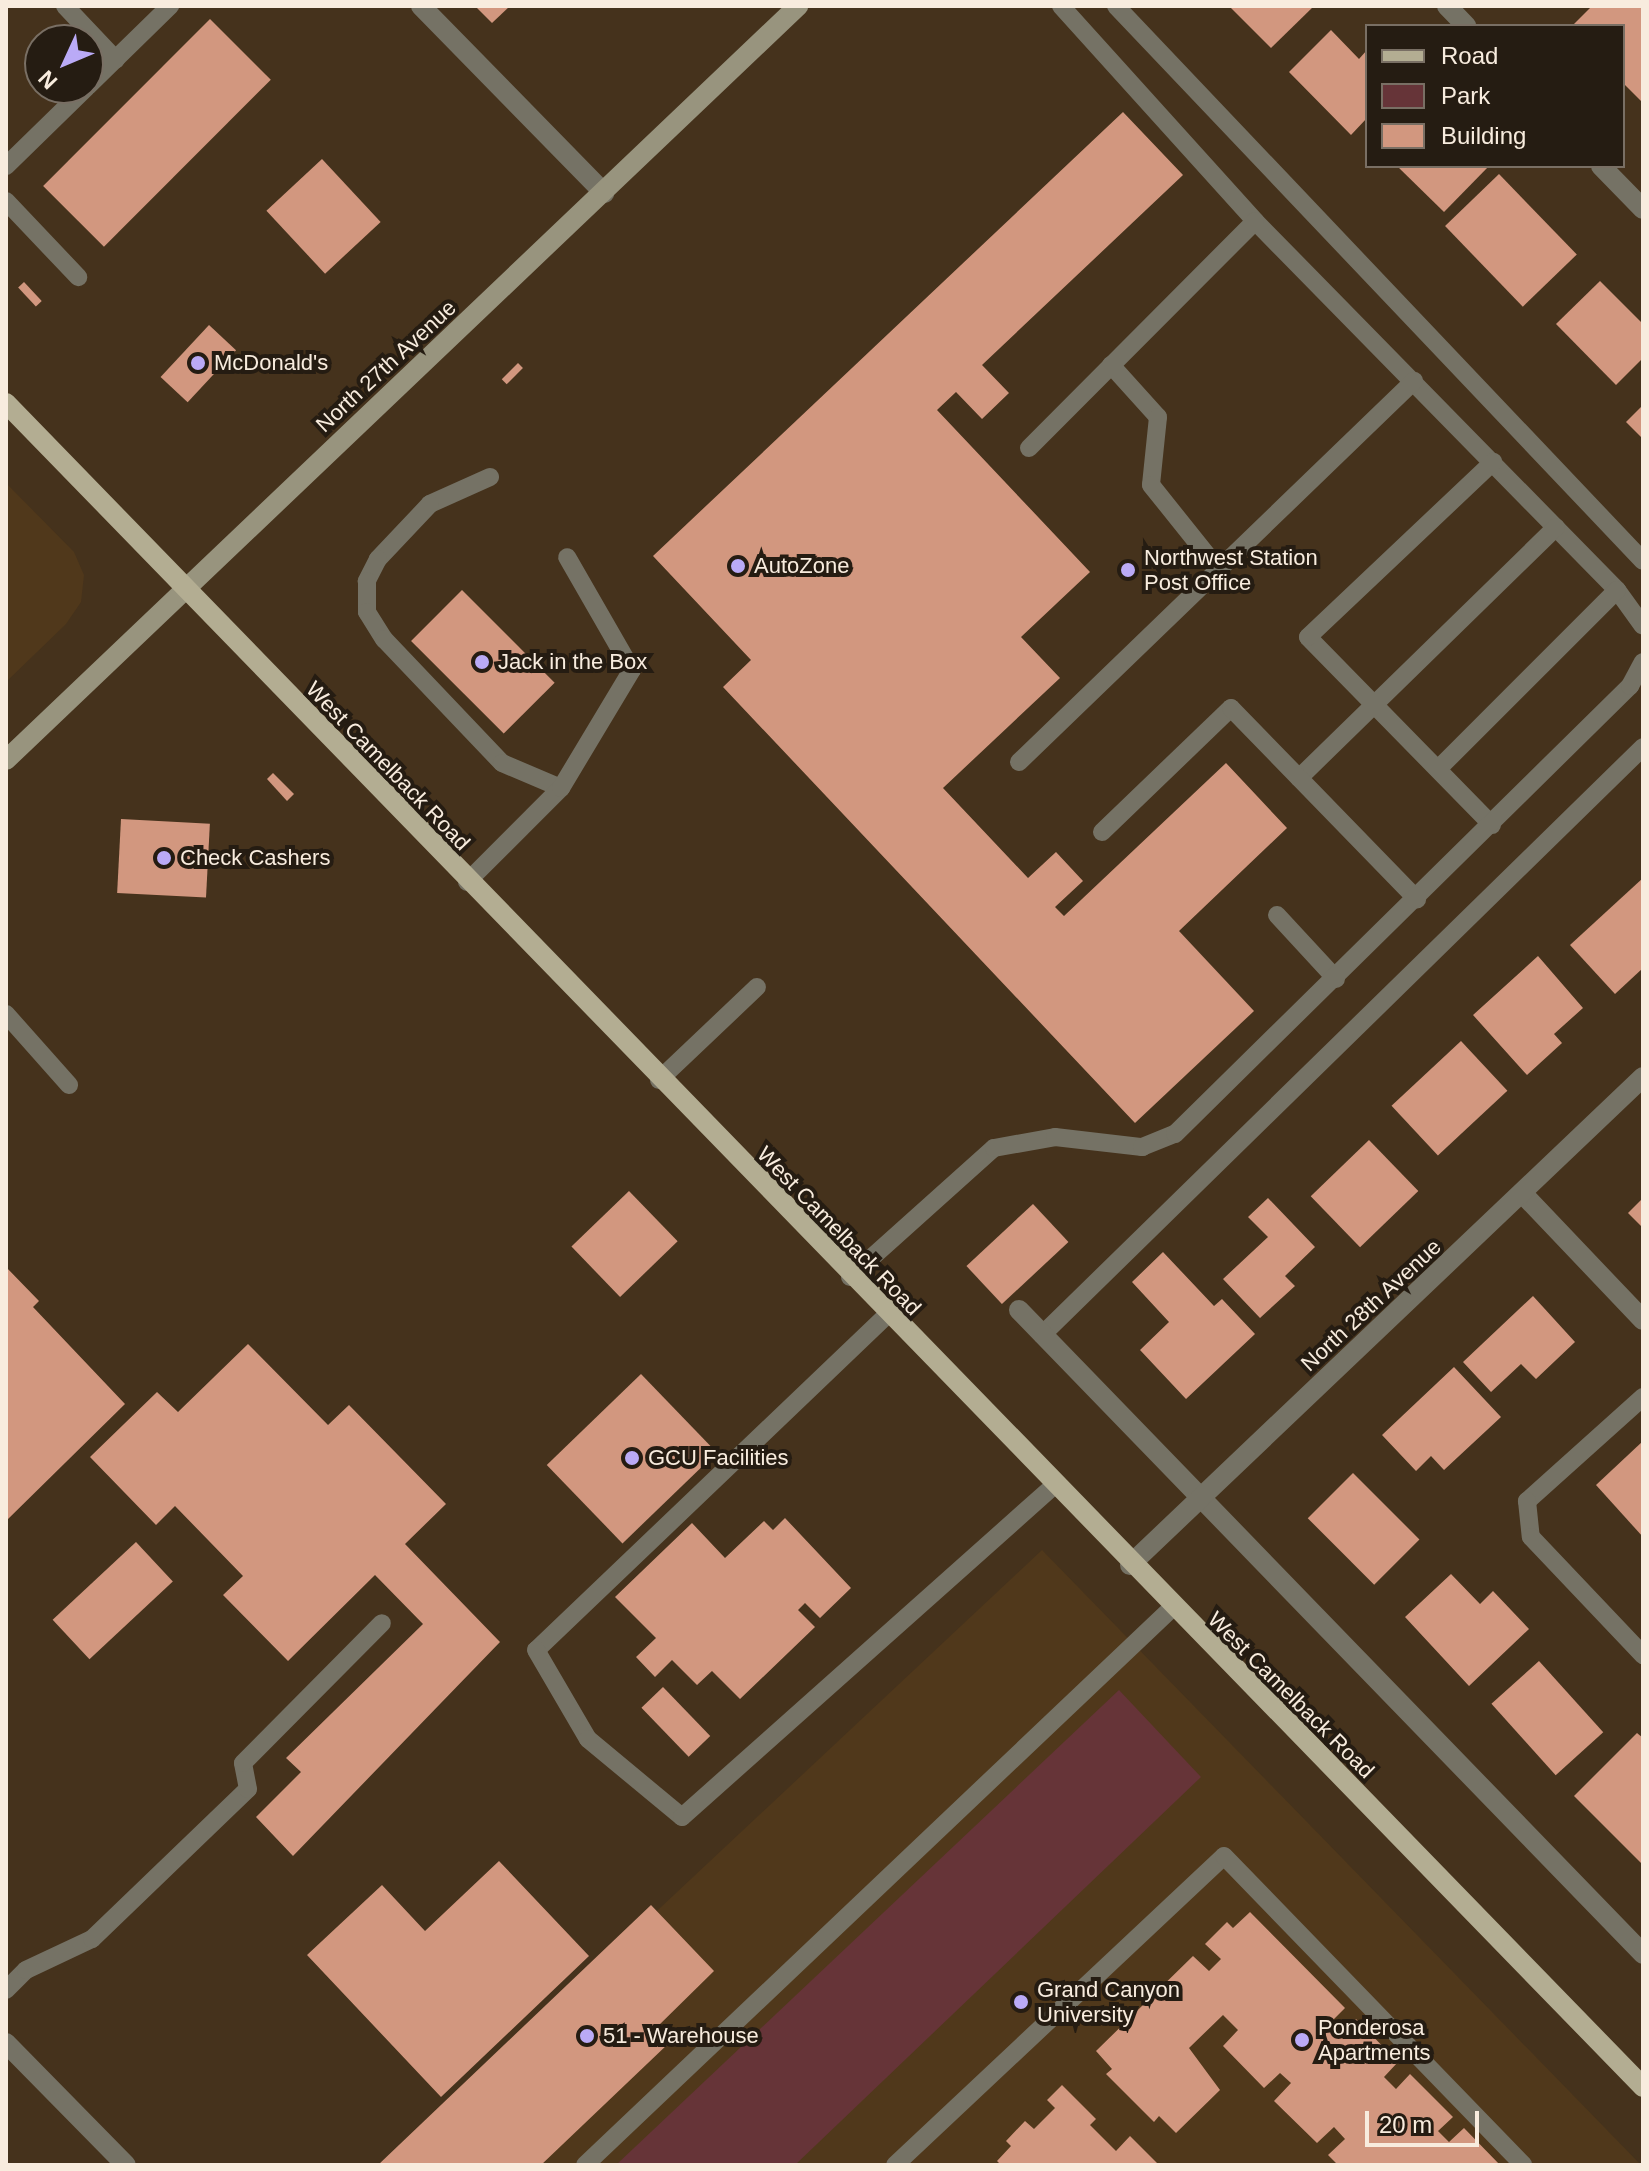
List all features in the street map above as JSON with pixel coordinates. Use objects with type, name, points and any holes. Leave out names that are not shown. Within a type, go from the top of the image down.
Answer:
[{"type":"main road","name":"North 27th Avenue","points":[[6,760],[798,6]]},
{"type":"main road","name":"West Camelback Road","points":[[6,403],[1053,1486],[1643,2087]]},
{"type":"street","points":[[421,6],[604,193]]},
{"type":"street","points":[[1447,6],[1464,24]]},
{"type":"street","points":[[1603,168],[1643,209]]},
{"type":"street","name":"North 28th Avenue","points":[[1130,1565],[1643,1077]]},
{"type":"street","points":[[1523,1194],[1643,1320]]},
{"type":"street","points":[[1019,1310],[1643,1954]]},
{"type":"street","points":[[6,2043],[126,2165]]},
{"type":"lane","points":[[65,6],[116,60]]},
{"type":"lane","points":[[104,71],[170,6]]},
{"type":"lane","points":[[1061,6],[1255,221],[1617,590],[1643,626]]},
{"type":"lane","points":[[1116,6],[1643,561]]},
{"type":"lane","points":[[6,166],[70,104]]},
{"type":"lane","points":[[6,201],[78,277]]},
{"type":"lane","points":[[1029,448],[1255,221]]},
{"type":"lane","points":[[1111,365],[1158,417],[1151,485],[1219,570]]},
{"type":"lane","points":[[1019,762],[1414,381]]},
{"type":"lane","points":[[1492,825],[1308,637],[1493,462]]},
{"type":"lane","points":[[490,477],[430,504],[378,559],[367,581],[367,612],[384,639],[502,763],[561,788]]},
{"type":"lane","points":[[1299,778],[1556,527]]},
{"type":"lane","points":[[467,882],[561,788],[632,670],[567,557]]},
{"type":"lane","points":[[1438,769],[1617,590]]},
{"type":"lane","points":[[850,1277],[994,1148],[1055,1137],[1122,1147],[1160,1144],[1205,1110],[1630,686],[1643,662]]},
{"type":"lane","points":[[1102,832],[1231,708],[1417,899]]},
{"type":"lane","points":[[1042,1335],[1643,747]]},
{"type":"lane","points":[[1277,915],[1336,979]]},
{"type":"lane","points":[[659,1080],[757,987]]},
{"type":"lane","points":[[6,1014],[69,1085]]},
{"type":"lane","points":[[887,1315],[536,1650],[588,1739],[682,1817],[1053,1486]]},
{"type":"lane","points":[[1643,1397],[1527,1501],[1531,1537],[1643,1655]]},
{"type":"lane","points":[[585,2165],[1172,1608]]},
{"type":"lane","points":[[6,1990],[26,1970],[92,1939],[248,1789],[243,1763],[382,1623]]},
{"type":"lane","points":[[895,2165],[1224,1856],[1523,2165]]},
{"type":"lane","points":[[911,2151],[924,2165]]},
{"type":"shaded area","points":[[6,483],[74,552],[84,575],[81,602],[66,624],[6,682]]},
{"type":"shaded area","name":"Grand Canyon University","points":[[1042,1550],[1641,2165],[386,2165]]},
{"type":"green space","points":[[1119,1690],[1201,1777],[795,2165],[616,2165]]},
{"type":"building","points":[[475,6],[510,6],[492,23]]},
{"type":"building","points":[[1229,6],[1314,6],[1271,48]]},
{"type":"building","points":[[1592,6],[1643,6],[1643,103],[1625,85],[1625,24],[1574,24]]},
{"type":"building","points":[[210,19],[271,80],[104,247],[43,186]]},
{"type":"building","points":[[1331,30],[1359,59],[1365,52],[1365,120],[1351,135],[1289,72]]},
{"type":"building","points":[[1123,112],[1183,175],[982,365],[1009,393],[982,419],[956,392],[937,410],[1090,572],[1021,637],[1060,678],[943,788],[1028,878],[1056,852],[1083,881],[1055,907],[1064,916],[1226,763],[1287,828],[1179,931],[1254,1011],[1135,1123],[723,687],[751,660],[653,556]]},
{"type":"building","points":[[322,159],[381,222],[325,274],[266,211]]},
{"type":"building","points":[[1399,168],[1487,168],[1444,212]]},
{"type":"building","points":[[1499,174],[1577,255],[1523,307],[1445,226]]},
{"type":"building","points":[[1600,281],[1643,324],[1643,358],[1616,385],[1556,324]]},
{"type":"building","points":[[24,282],[42,301],[36,306],[18,287]]},
{"type":"building","name":"McDonald's","points":[[209,325],[236,350],[188,402],[161,377]]},
{"type":"building","points":[[518,363],[523,368],[507,384],[502,379]]},
{"type":"building","points":[[1643,405],[1643,439],[1626,422]]},
{"type":"building","name":"Jack in the Box","points":[[462,590],[555,683],[504,734],[411,641]]},
{"type":"building","points":[[273,773],[294,794],[287,801],[267,779]]},
{"type":"building","name":"Check Cashers","points":[[121,819],[210,824],[206,898],[117,893]]},
{"type":"building","points":[[1643,878],[1643,968],[1615,994],[1570,945]]},
{"type":"building","points":[[1538,956],[1583,1008],[1554,1034],[1562,1043],[1527,1075],[1473,1015]]},
{"type":"building","points":[[1461,1041],[1507,1091],[1438,1156],[1392,1106]]},
{"type":"building","points":[[1369,1140],[1418,1191],[1360,1247],[1311,1196]]},
{"type":"building","points":[[629,1191],[678,1241],[620,1297],[571,1247]]},
{"type":"building","points":[[1268,1198],[1315,1247],[1285,1276],[1295,1286],[1260,1318],[1223,1279],[1268,1237],[1248,1217]]},
{"type":"building","points":[[1643,1198],[1643,1228],[1628,1213]]},
{"type":"building","points":[[1033,1204],[1068,1242],[1002,1304],[966,1266]]},
{"type":"building","points":[[1163,1252],[1214,1306],[1222,1299],[1255,1334],[1186,1399],[1140,1350],[1169,1322],[1132,1282]]},
{"type":"building","points":[[6,1267],[39,1301],[33,1307],[125,1404],[6,1521]]},
{"type":"building","points":[[1533,1296],[1575,1342],[1536,1379],[1521,1364],[1491,1392],[1463,1362]]},
{"type":"building","points":[[248,1344],[328,1425],[349,1405],[446,1504],[405,1544],[500,1642],[293,1856],[256,1817],[301,1772],[286,1758],[423,1624],[375,1575],[288,1661],[223,1595],[243,1576],[175,1506],[156,1525],[90,1457],[157,1392],[178,1412]]},
{"type":"building","points":[[1454,1367],[1501,1417],[1444,1470],[1431,1456],[1416,1471],[1382,1435]]},
{"type":"building","name":"GCU Facilities","points":[[641,1374],[717,1452],[622,1543],[547,1465]]},
{"type":"building","points":[[1643,1441],[1643,1537],[1596,1485]]},
{"type":"building","points":[[1353,1473],[1419,1539],[1374,1585],[1308,1518]]},
{"type":"building","points":[[785,1518],[851,1588],[820,1618],[805,1603],[798,1610],[815,1627],[740,1699],[712,1671],[697,1685],[672,1660],[655,1677],[636,1657],[656,1638],[615,1597],[692,1523],[725,1558],[764,1521],[773,1530]]},
{"type":"building","points":[[136,1542],[173,1581],[89,1659],[53,1620]]},
{"type":"building","points":[[1451,1574],[1480,1604],[1493,1591],[1529,1629],[1469,1686],[1405,1617]]},
{"type":"building","points":[[1539,1661],[1603,1732],[1556,1775],[1491,1704]]},
{"type":"building","points":[[663,1687],[710,1736],[689,1757],[641,1708]]},
{"type":"building","points":[[1637,1733],[1643,1738],[1643,1865],[1574,1796]]},
{"type":"building","points":[[499,1861],[589,1956],[441,2097],[307,1955],[382,1885],[425,1931]]},
{"type":"building","name":"51 - Warehouse","points":[[651,1905],[714,1971],[655,2029],[669,2043],[541,2165],[378,2165]]},
{"type":"building","name":"Ponderosa Apartments","points":[[1250,1912],[1345,2008],[1330,2023],[1342,2034],[1356,2019],[1398,2062],[1384,2077],[1396,2089],[1410,2074],[1453,2117],[1438,2131],[1449,2142],[1464,2128],[1500,2165],[1338,2165],[1328,2155],[1345,2139],[1334,2127],[1317,2143],[1274,2101],[1291,2083],[1280,2073],[1264,2088],[1223,2046],[1238,2030],[1223,2015],[1189,2048],[1220,2090],[1176,2133],[1159,2116],[1154,2122],[1106,2074],[1112,2069],[1096,2051],[1193,1956],[1209,1971],[1221,1959],[1205,1944],[1227,1922],[1233,1928]]},
{"type":"building","points":[[1062,2085],[1096,2119],[1090,2125],[1116,2151],[1130,2136],[1159,2165],[1001,2165],[997,2161],[1011,2146],[1006,2141],[1025,2121],[1034,2129],[1055,2108],[1047,2100]]},
{"type":"place","name":"McDonald's","points":[[198,363]]},
{"type":"place","name":"AutoZone","points":[[738,566]]},
{"type":"place","name":"Northwest Station Post Office","points":[[1128,570]]},
{"type":"place","name":"Jack in the Box","points":[[482,662]]},
{"type":"place","name":"Check Cashers","points":[[164,858]]},
{"type":"place","name":"GCU Facilities","points":[[632,1458]]},
{"type":"place","name":"Grand Canyon University","points":[[1021,2002]]},
{"type":"place","name":"51 - Warehouse","points":[[587,2036]]},
{"type":"place","name":"Ponderosa Apartments","points":[[1302,2040]]}]
